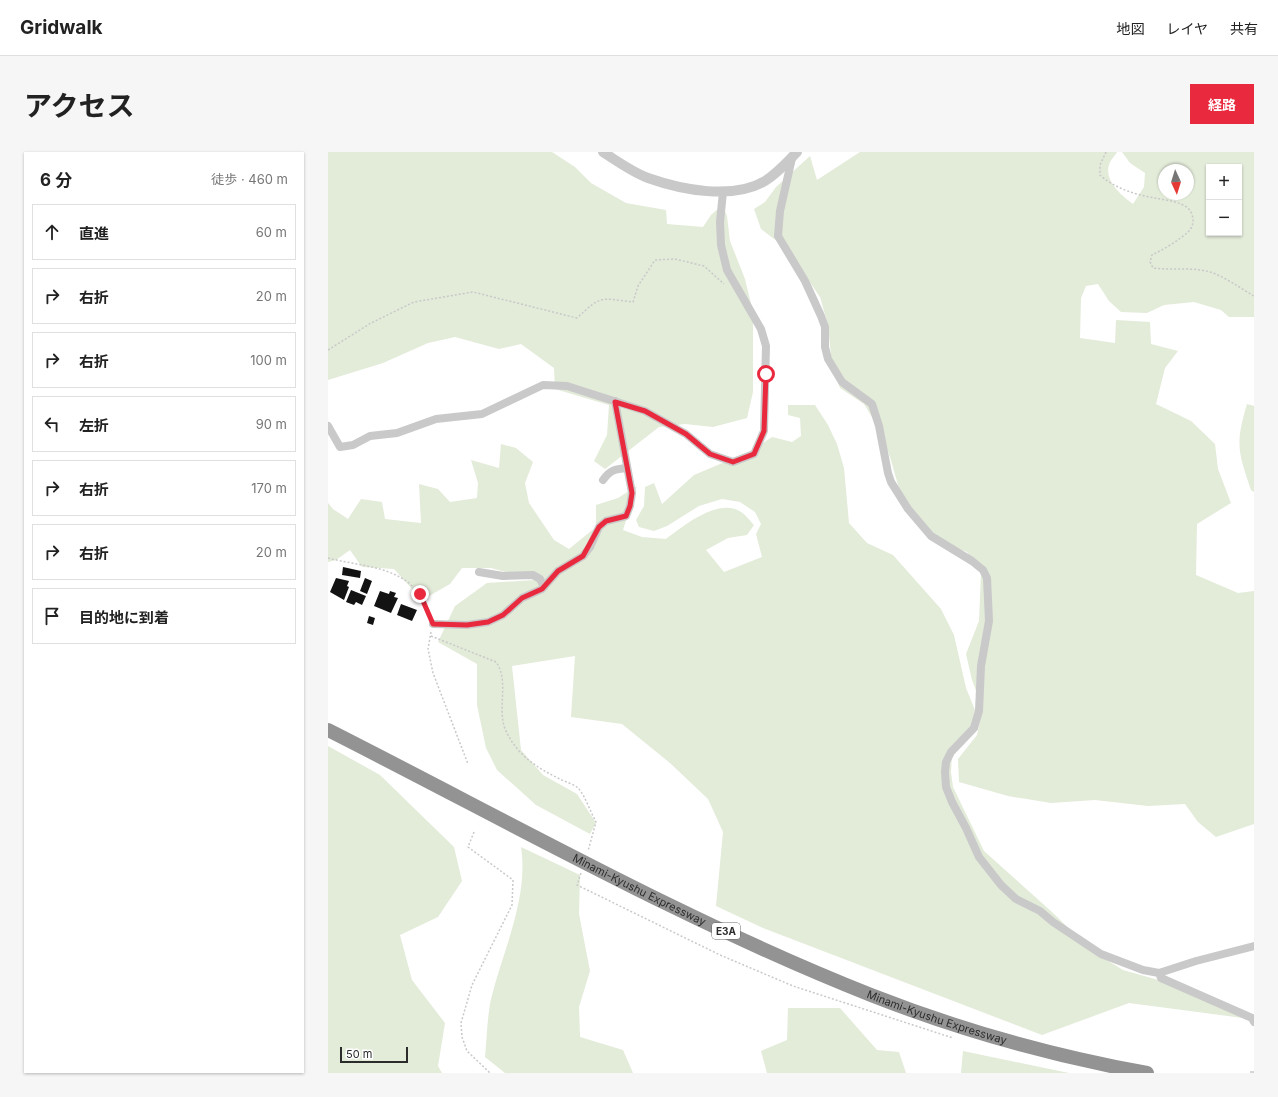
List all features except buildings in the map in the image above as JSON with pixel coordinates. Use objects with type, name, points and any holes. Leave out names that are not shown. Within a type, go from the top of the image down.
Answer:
[{"type":"highway","name":"Minami-Kyushu Expressway","points":[[328,730],[650,895],[786,959],[872,996],[949,1022],[1050,1052],[1147,1073]]},
{"type":"street","points":[[603,152],[648,178],[671,184],[723,192],[740,191],[766,180],[783,167],[795,155]]},
{"type":"street","points":[[795,155],[780,211],[778,236],[805,281],[821,316],[825,327],[825,347],[828,359],[842,382],[872,404],[879,426],[891,482],[908,509],[931,536],[972,561],[983,570],[987,578],[989,621],[981,666],[979,711],[974,728],[951,752],[946,762],[946,787],[979,857],[1001,885],[1016,899],[1040,911],[1053,922],[1101,954],[1143,970],[1159,973],[1196,961],[1254,946]]},
{"type":"street","points":[[328,426],[340,447],[353,445],[370,436],[397,433],[436,419],[482,414],[543,385],[567,386],[645,411],[686,434],[710,454],[733,462],[754,454],[764,431],[766,346],[761,329],[727,270],[721,245],[720,222],[723,192]]},
{"type":"street","points":[[433,624],[467,625],[488,622],[503,615],[522,598],[544,587],[558,571],[583,556],[606,521],[626,516],[630,506],[632,493],[615,402]]},
{"type":"street","points":[[603,480],[609,472],[615,469],[627,468]]},
{"type":"street","points":[[479,572],[503,576],[533,576],[540,579],[544,587]]},
{"type":"street","points":[[1159,973],[1161,978],[1252,1018],[1254,1022]]},
{"type":"path","points":[[1106,152],[1100,165],[1100,175],[1109,184],[1146,197],[1177,202],[1186,206],[1192,212],[1194,219],[1189,231],[1152,255],[1150,262],[1153,268],[1171,270],[1201,270],[1214,273],[1254,296]]},
{"type":"path","points":[[328,350],[371,323],[414,302],[473,292],[577,318],[598,300],[607,299],[633,302],[638,286],[655,260],[675,260],[704,266],[727,286]]},
{"type":"path","points":[[328,558],[388,571],[410,584],[420,594],[433,624],[428,649],[433,673],[468,764]]},
{"type":"path","points":[[431,636],[496,662],[502,675],[503,719],[506,731],[526,759],[536,768],[578,788],[596,822]]},
{"type":"path","points":[[474,832],[468,847],[513,880],[512,905],[472,985],[461,1023],[462,1037],[467,1051],[490,1073]]},
{"type":"path","points":[[577,885],[720,955],[793,986],[953,1038]]},
{"type":"green space","points":[[328,152],[552,152],[575,167],[591,183],[626,203],[666,210],[667,224],[703,227],[711,215],[722,205],[727,216],[730,241],[745,279],[753,312],[753,392],[747,418],[713,427],[685,424],[659,427],[605,469],[594,461],[607,435],[609,405],[555,389],[554,368],[521,344],[499,349],[455,337],[428,343],[383,363],[328,380]]},
{"type":"green space","points":[[860,152],[1117,152],[1110,163],[1108,171],[1109,177],[1115,188],[1133,204],[1144,187],[1145,173],[1130,163],[1122,152],[1254,152],[1254,317],[1229,317],[1221,310],[1194,302],[1164,305],[1147,313],[1121,312],[1109,301],[1098,284],[1086,286],[1081,298],[1080,338],[1115,343],[1116,320],[1150,322],[1151,344],[1178,351],[1165,368],[1156,404],[1191,421],[1215,444],[1218,469],[1231,503],[1197,524],[1196,575],[1238,593],[1254,591],[1254,824],[1216,837],[1198,822],[1185,804],[1148,806],[1095,800],[1051,803],[1008,796],[959,782],[958,759],[977,735],[983,709],[972,680],[966,654],[979,621],[981,573],[967,552],[940,541],[903,502],[890,457],[880,430],[864,404],[840,388],[832,366],[828,325],[820,297],[794,259],[778,242],[761,229],[754,209],[765,202],[776,187],[810,156],[817,180]]},
{"type":"green space","points":[[1247,404],[1254,406],[1254,492],[1251,490],[1243,466],[1240,448],[1241,429]]},
{"type":"green space","points":[[788,405],[815,405],[828,425],[837,444],[844,468],[849,523],[867,543],[893,555],[941,609],[954,635],[966,688],[975,710],[971,732],[952,754],[951,772],[953,787],[984,851],[1052,912],[1092,951],[1123,970],[1183,987],[1243,1018],[1129,1003],[1042,1035],[763,928],[716,906],[723,832],[708,799],[670,763],[622,724],[571,717],[575,656],[512,666],[521,750],[543,775],[577,794],[596,823],[590,834],[536,805],[497,770],[486,748],[477,705],[477,664],[438,642],[455,606],[487,583],[535,580],[491,568],[462,568],[450,584],[422,600],[394,569],[362,567],[350,550],[336,560],[328,562],[328,503],[333,509],[348,519],[361,499],[382,502],[385,519],[421,523],[419,484],[438,489],[450,502],[477,498],[478,483],[471,460],[499,468],[501,444],[516,448],[533,462],[525,483],[529,503],[554,540],[569,549],[596,527],[596,505],[618,498],[637,486],[623,530],[642,537],[666,539],[691,521],[702,515],[722,508],[732,508],[741,512],[754,525],[747,535],[728,538],[706,550],[724,572],[762,557],[756,534],[761,524],[755,512],[740,502],[722,499],[699,506],[667,526],[654,531],[639,527],[636,520],[644,506],[645,487],[654,483],[662,504],[694,475],[751,451],[772,437],[792,442],[801,436],[800,418],[788,415]]},
{"type":"green space","points":[[328,746],[380,775],[454,847],[462,881],[438,917],[400,935],[412,980],[445,1023],[438,1066],[442,1073],[328,1073]]},
{"type":"green space","points":[[521,847],[580,875],[579,914],[590,971],[579,1007],[580,1037],[623,1050],[633,1073],[505,1073],[485,1057],[491,999],[514,924],[518,905],[522,866]]},
{"type":"green space","points":[[788,1008],[840,1008],[877,1050],[899,1052],[906,1073],[767,1073],[761,1051],[787,1040]]},
{"type":"green space","points":[[963,1051],[1069,1073],[961,1073]]},
{"type":"route","points":[[420,594],[426,612],[433,624],[467,625],[488,622],[503,615],[522,598],[542,589],[558,571],[583,556],[590,546],[599,527],[606,521],[626,516],[630,506],[632,493],[615,402],[645,411],[686,434],[710,454],[733,462],[754,454],[764,431],[766,374]]}]
